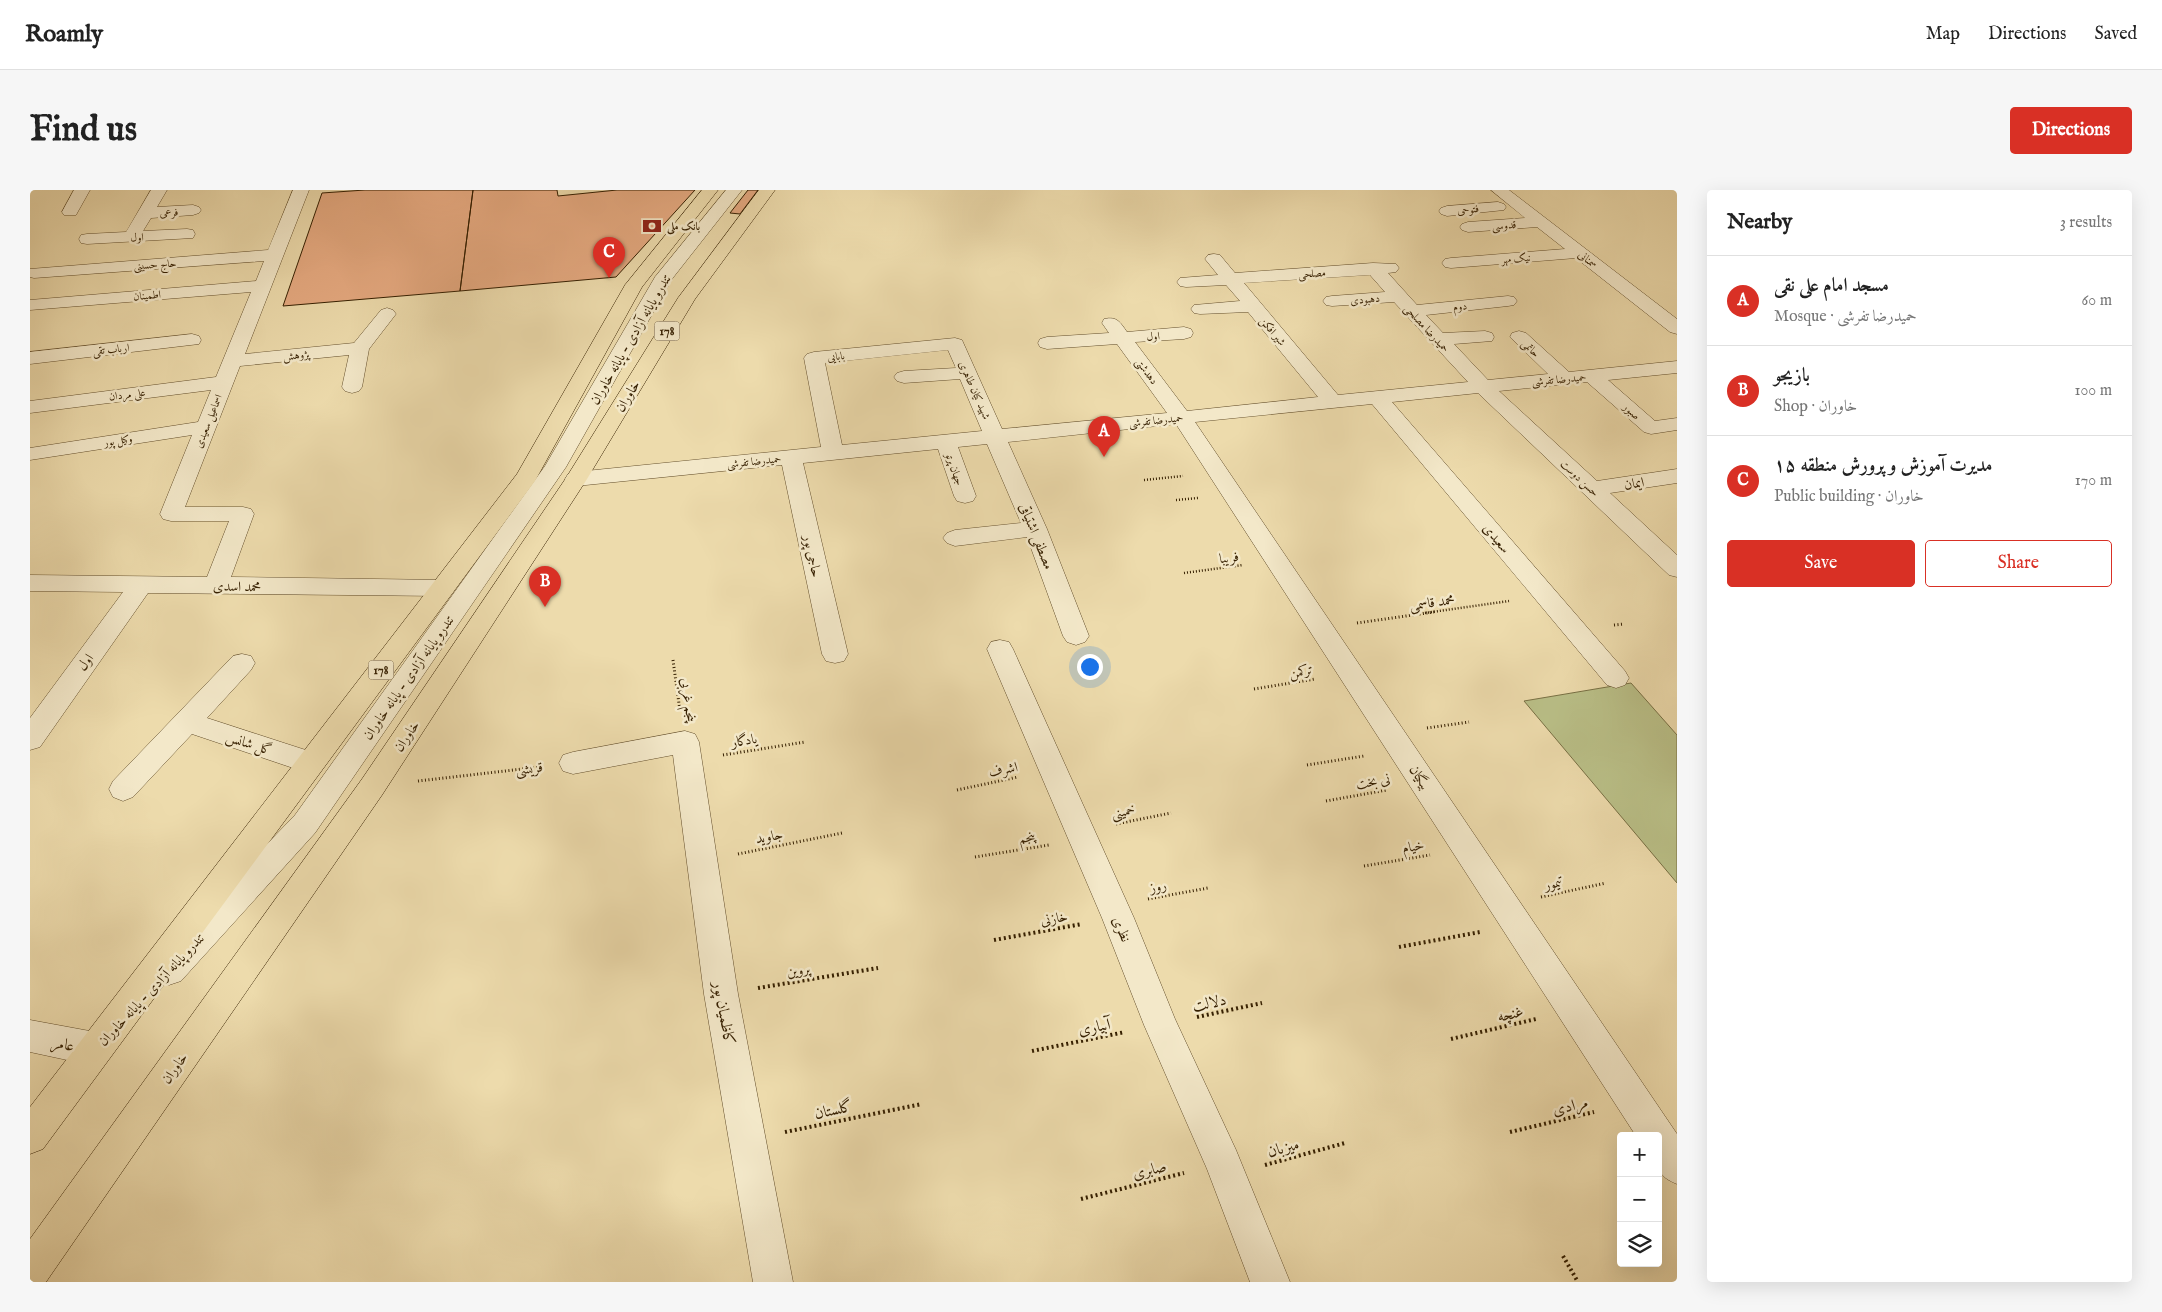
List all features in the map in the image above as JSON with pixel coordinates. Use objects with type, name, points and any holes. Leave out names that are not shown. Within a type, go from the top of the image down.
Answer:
[{"type":"main road","name":"178","points":[[30,1136],[528,476],[634,285],[710,190]]},
{"type":"main road","name":"خاوران","points":[[30,1272],[372,787],[576,479],[687,298],[767,190]]},
{"type":"street","points":[[70,212],[82,190]]},
{"type":"street","points":[[131,237],[159,190]]},
{"type":"street","name":"اسماعیل سعیدی","points":[[216,586],[243,514],[171,514],[301,190]]},
{"type":"street","name":"تندرو پایانه آزادی - پایانه خاوران","points":[[30,1125],[95,1050],[306,824],[555,467],[664,277],[734,190]]},
{"type":"street","name":"سمنانی","points":[[1499,190],[1677,328]]},
{"type":"street","name":"فتوحی","points":[[1447,211],[1519,205]]},
{"type":"street","name":"فرعی","points":[[146,213],[193,210]]},
{"type":"street","name":"قدوسی","points":[[1468,227],[1541,222]]},
{"type":"street","name":"اول","points":[[87,239],[187,234]]},
{"type":"street","name":"نیک مهر","points":[[1451,263],[1580,253]]},
{"type":"street","name":"حاج حسینی","points":[[34,273],[276,255]]},
{"type":"street","name":"شیر افکن","points":[[1214,259],[1333,402]]},
{"type":"street","name":"مصلحی","points":[[1230,279],[1394,267]]},
{"type":"street","name":"حمیدرضا مصلحی","points":[[1373,268],[1482,386]]},
{"type":"street","points":[[1186,282],[1230,279]]},
{"type":"street","name":"اطمینان","points":[[30,305],[264,286]]},
{"type":"street","name":"دهبودی","points":[[1332,302],[1398,296]]},
{"type":"street","name":"دوم","points":[[1411,311],[1508,301]]},
{"type":"street","points":[[1200,309],[1252,306]]},
{"type":"street","points":[[352,387],[360,348],[387,314]]},
{"type":"street","points":[[1047,343],[1117,331]]},
{"type":"street","name":"اول","points":[[1117,331],[1184,333]]},
{"type":"street","name":"دهدشتی","points":[[1117,331],[1182,418]]},
{"type":"street","name":"حاتمی","points":[[1519,337],[1565,379]]},
{"type":"street","points":[[1438,339],[1486,338]]},
{"type":"street","name":"ارباب تقی","points":[[30,358],[192,340]]},
{"type":"street","name":"شهید کیان طاهری","points":[[955,344],[996,437]]},
{"type":"street","name":"بابایی","points":[[834,453],[814,358],[955,344]]},
{"type":"street","name":"پژوهش","points":[[233,361],[360,348]]},
{"type":"street","name":"حمیدرضا تفرشی","points":[[576,479],[1677,367]]},
{"type":"street","points":[[904,377],[967,373]]},
{"type":"street","name":"صبور","points":[[1592,376],[1651,428],[1677,424]]},
{"type":"street","name":"علی مردان","points":[[30,407],[224,382]]},
{"type":"street","name":"حسن دوست","points":[[1482,386],[1677,569]]},
{"type":"street","name":"سعیدی","points":[[1378,398],[1616,678]]},
{"type":"street","name":"بیگیان","points":[[1182,418],[1655,1132]]},
{"type":"street","name":"وکیل پور","points":[[30,454],[206,427]]},
{"type":"street","name":"مصطفی اشتیاقی","points":[[996,437],[1035,529],[1076,636]]},
{"type":"street","name":"جهان پرتو","points":[[946,442],[965,496]]},
{"type":"street","name":"حاجی پور","points":[[792,457],[835,654]]},
{"type":"street","name":"ایمان","points":[[1592,489],[1677,476]]},
{"type":"street","points":[[954,538],[1035,529]]},
{"type":"street","points":[[1651,544],[1677,541]]},
{"type":"street","name":"محمد اسدی","points":[[30,583],[443,588]]},
{"type":"street","name":"اول","points":[[30,739],[141,585]]},
{"type":"street","name":"نظری","points":[[1000,649],[1115,912],[1161,1025],[1226,1169],[1270,1282]]},
{"type":"street","points":[[123,789],[242,664]]},
{"type":"street","name":"گل شانس","points":[[186,722],[311,763]]},
{"type":"street","points":[[573,763],[686,752]]},
{"type":"street","name":"کاظمیان پور","points":[[686,752],[722,994],[773,1282]]},
{"type":"street","name":"عامر","points":[[30,1036],[95,1050]]},
{"type":"street","name":"بیگیان","points":[[1662,1143],[1677,1166]]},
{"type":"path","name":"فریبا","points":[[1184,573],[1277,561]]},
{"type":"path","name":"محمد قاسمی","points":[[1322,628],[1546,596]]},
{"type":"path","name":"پنجم غربی","points":[[673,660],[686,752]]},
{"type":"path","name":"ترکمن","points":[[1254,689],[1352,674]]},
{"type":"path","name":"یادگار","points":[[686,752],[805,742]]},
{"type":"path","points":[[1307,765],[1402,749]]},
{"type":"path","name":"قریشی","points":[[372,787],[573,763]]},
{"type":"path","name":"اشرف","points":[[957,790],[1053,770]]},
{"type":"path","name":"نی بخت","points":[[1326,801],[1424,783]]},
{"type":"path","name":"خمینی","points":[[1081,836],[1171,813]]},
{"type":"path","name":"جاوید","points":[[701,861],[842,833]]},
{"type":"path","name":"پنجم","points":[[975,857],[1081,836]]},
{"type":"path","name":"خیام","points":[[1364,866],[1467,848]]},
{"type":"path","name":"تیمور","points":[[1399,947],[1511,914],[1606,883]]},
{"type":"path","name":"روز","points":[[1115,912],[1208,888]]},
{"type":"path","name":"خازنی","points":[[994,940],[1115,912]]},
{"type":"path","name":"پروین","points":[[722,994],[878,968]]},
{"type":"path","name":"دلالت","points":[[1161,1025],[1262,1003]]},
{"type":"path","name":"غنچه","points":[[1451,1039],[1574,1010]]},
{"type":"path","name":"آبیاری","points":[[1032,1051],[1161,1025]]},
{"type":"path","name":"مرادی","points":[[1510,1132],[1635,1102]]},
{"type":"path","name":"گلستان","points":[[748,1140],[922,1104]]},
{"type":"path","name":"میزبان","points":[[1226,1169],[1345,1143]]},
{"type":"path","name":"صابری","points":[[1081,1199],[1226,1169]]},
{"type":"path","points":[[1563,1256],[1578,1282]]},
{"type":"green space","points":[[1631,683],[1677,735],[1677,883],[1524,701]]},
{"type":"building","points":[[365,190],[473,190],[460,291],[283,306],[322,193]]},
{"type":"building","points":[[473,190],[557,190],[558,196],[617,190],[695,190],[616,277],[460,291]]},
{"type":"building","points":[[748,190],[758,190],[740,214],[730,213]]},
{"type":"place","name":"بانک ملی","points":[[652,226]]},
{"type":"place","name":"مدیرت آموزش و پرورش منطقه ۱۵","points":[[609,278]]},
{"type":"place","name":"مسجد امام علی نقی","points":[[1104,457]]},
{"type":"place","name":"بازیجو","points":[[545,607]]}]
